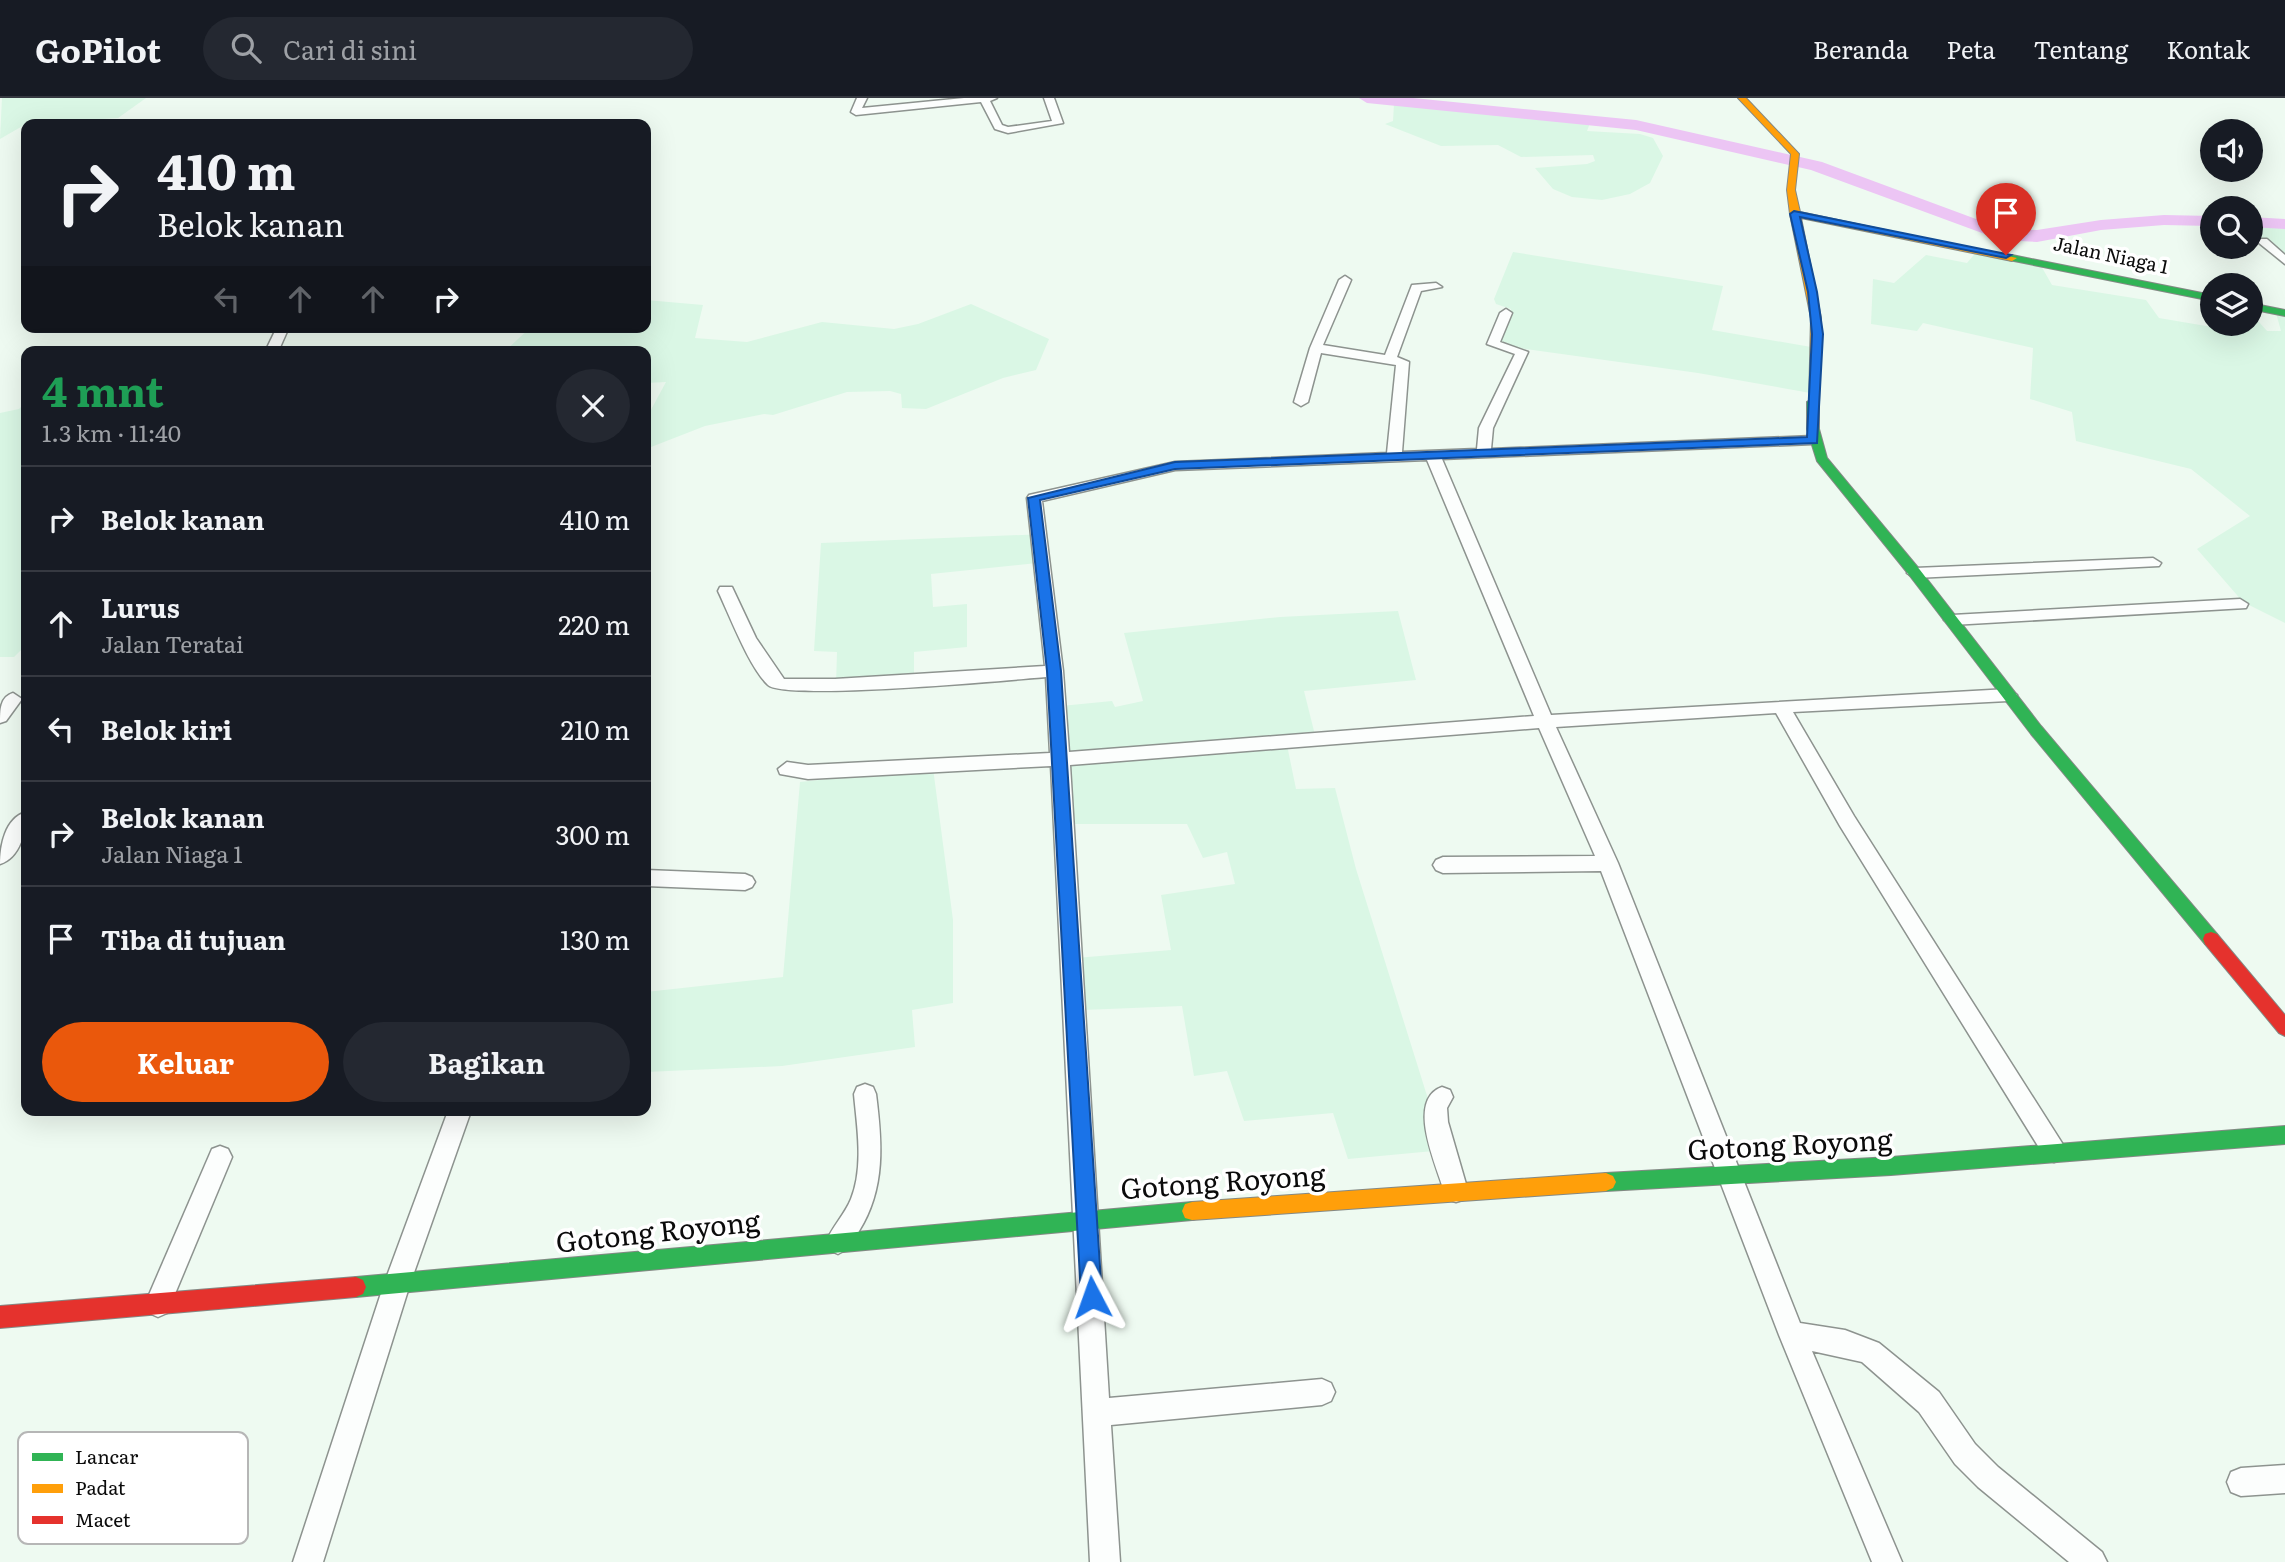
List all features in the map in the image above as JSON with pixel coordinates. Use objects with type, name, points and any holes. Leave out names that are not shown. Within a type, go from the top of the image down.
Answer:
[{"type":"street","points":[[862,98],[856,113],[988,99],[998,127],[1008,130],[1058,123],[1049,98]]},
{"type":"street","points":[[1742,98],[1796,160],[1791,181],[1794,214],[1812,292],[1817,334],[1812,412],[1813,440],[1821,458],[1915,573],[2008,695],[2285,1028]]},
{"type":"street","name":"Jalan Niaga 1","points":[[1794,214],[2200,296]]},
{"type":"street","points":[[2263,241],[2285,261]]},
{"type":"street","points":[[1300,402],[1316,348],[1345,280]]},
{"type":"street","points":[[1390,359],[1417,288],[1436,287]]},
{"type":"street","points":[[2263,309],[2285,313]]},
{"type":"street","points":[[1485,454],[1483,440],[1486,428],[1522,352],[1493,344],[1506,313]]},
{"type":"street","points":[[1316,348],[1390,359],[1404,364],[1394,458]]},
{"type":"street","points":[[1105,1562],[1099,1413],[1060,759],[1054,671],[1034,498],[1175,466],[1813,440]]},
{"type":"street","points":[[1433,456],[1608,863],[1792,1335],[1887,1562]]},
{"type":"street","points":[[1915,573],[2153,563]]},
{"type":"street","points":[[726,591],[748,638],[774,681],[780,685],[835,685],[1054,671]]},
{"type":"street","points":[[1952,620],[2240,604]]},
{"type":"street","points":[[787,769],[807,772],[1060,759],[1545,720],[2008,695]]},
{"type":"street","points":[[0,717],[13,699]]},
{"type":"street","points":[[1781,706],[1847,821],[2054,1151]]},
{"type":"street","points":[[0,825],[21,822]]},
{"type":"street","points":[[0,858],[21,828]]},
{"type":"street","points":[[1443,865],[1608,863]]},
{"type":"street","points":[[651,878],[745,882]]},
{"type":"street","points":[[838,1241],[858,1210],[867,1184],[869,1128],[865,1094]]},
{"type":"street","points":[[1442,1097],[1435,1105],[1436,1122],[1456,1191]]},
{"type":"street","points":[[308,1562],[397,1284],[458,1116]]},
{"type":"street","name":"Gotong Royong","points":[[0,1317],[397,1284],[1087,1219],[1456,1191],[1891,1166],[2054,1151],[2285,1135]]},
{"type":"street","points":[[158,1304],[220,1157]]},
{"type":"street","points":[[1792,1335],[1845,1343],[1871,1352],[1929,1402],[1965,1454],[1988,1477],[2092,1562]]},
{"type":"street","points":[[1099,1413],[1322,1392]]},
{"type":"street","points":[[2241,1482],[2285,1479]]},
{"type":"green space","points":[[2,98],[146,98],[118,118],[21,119],[21,127],[0,139]]},
{"type":"green space","points":[[1394,104],[1578,119],[1590,123],[1587,131],[1640,134],[1653,138],[1663,156],[1650,183],[1630,194],[1602,200],[1572,197],[1553,189],[1535,168],[1587,164],[1595,161],[1593,155],[1521,157],[1498,145],[1441,146],[1385,124],[1393,121]]},
{"type":"green space","points":[[2263,227],[2285,228],[2285,262],[2263,241]]},
{"type":"green space","points":[[1978,250],[2040,264],[2052,285],[2146,300],[2159,318],[2200,325],[2200,336],[2263,336],[2263,326],[2267,331],[2281,331],[2276,313],[2285,315],[2285,623],[2243,602],[2197,549],[2250,516],[2191,469],[2076,441],[2072,412],[2030,399],[2033,348],[1923,323],[1917,331],[1871,324],[1873,279],[1894,283],[1926,255],[1967,263]]},
{"type":"green space","points":[[1513,252],[1723,286],[1712,330],[1817,348],[1816,394],[1698,373],[1498,345],[1511,309],[1496,304],[1494,299]]},
{"type":"green space","points":[[651,300],[703,305],[695,338],[747,342],[822,322],[894,329],[918,324],[971,304],[1049,339],[1036,370],[1003,378],[926,409],[902,408],[901,394],[890,391],[847,392],[773,415],[764,414],[705,426],[651,447],[651,410],[666,382],[651,383],[651,346],[510,346],[525,333],[651,333]]},
{"type":"green space","points":[[21,407],[21,650],[14,657],[0,657],[0,413]]},
{"type":"green space","points":[[1046,534],[1046,562],[931,574],[933,607],[967,604],[967,647],[914,652],[914,679],[836,685],[837,652],[814,651],[821,543]]},
{"type":"green space","points":[[1398,611],[1416,680],[1304,691],[1315,735],[1067,756],[1061,706],[1112,701],[1115,707],[1143,701],[1124,633],[1280,617]]},
{"type":"green space","points":[[1287,745],[1296,789],[1335,788],[1356,869],[1444,1150],[1348,1159],[1333,1113],[1244,1121],[1227,1071],[1194,1076],[1182,1006],[1083,1010],[1076,958],[1171,950],[1161,895],[1235,884],[1227,852],[1203,858],[1187,824],[1073,824],[1068,764]]},
{"type":"green space","points":[[933,768],[953,920],[953,1003],[912,1010],[915,1047],[782,1066],[651,1072],[651,991],[783,977],[800,782]]},
{"type":"waterway","points":[[1367,98],[1636,125],[1816,166],[2001,234],[2037,236],[2101,225],[2164,220],[2200,221]]},
{"type":"waterway","points":[[2263,223],[2285,224]]},
{"type":"traffic: fast","points":[[2012,258],[2200,296]]},
{"type":"traffic: fast","points":[[2263,309],[2285,313]]},
{"type":"traffic: fast","points":[[1813,402],[1813,429],[1821,459],[1915,573],[2036,730],[2211,939]]},
{"type":"traffic: fast","points":[[1606,1182],[1891,1166],[2285,1135]]},
{"type":"traffic: fast","points":[[356,1287],[1192,1211]]},
{"type":"traffic: slow","points":[[1742,98],[1795,154],[1791,190],[1816,318],[1813,402]]},
{"type":"traffic: slow","points":[[1794,214],[2012,258]]},
{"type":"traffic: slow","points":[[1192,1211],[1606,1182]]},
{"type":"traffic: jam","points":[[2211,939],[2285,1028]]},
{"type":"traffic: jam","points":[[0,1317],[356,1287]]},
{"type":"route","points":[[1092,1297],[1054,671],[1034,498],[1175,466],[1813,440],[1817,334],[1812,292],[1794,214],[2006,255]]}]
